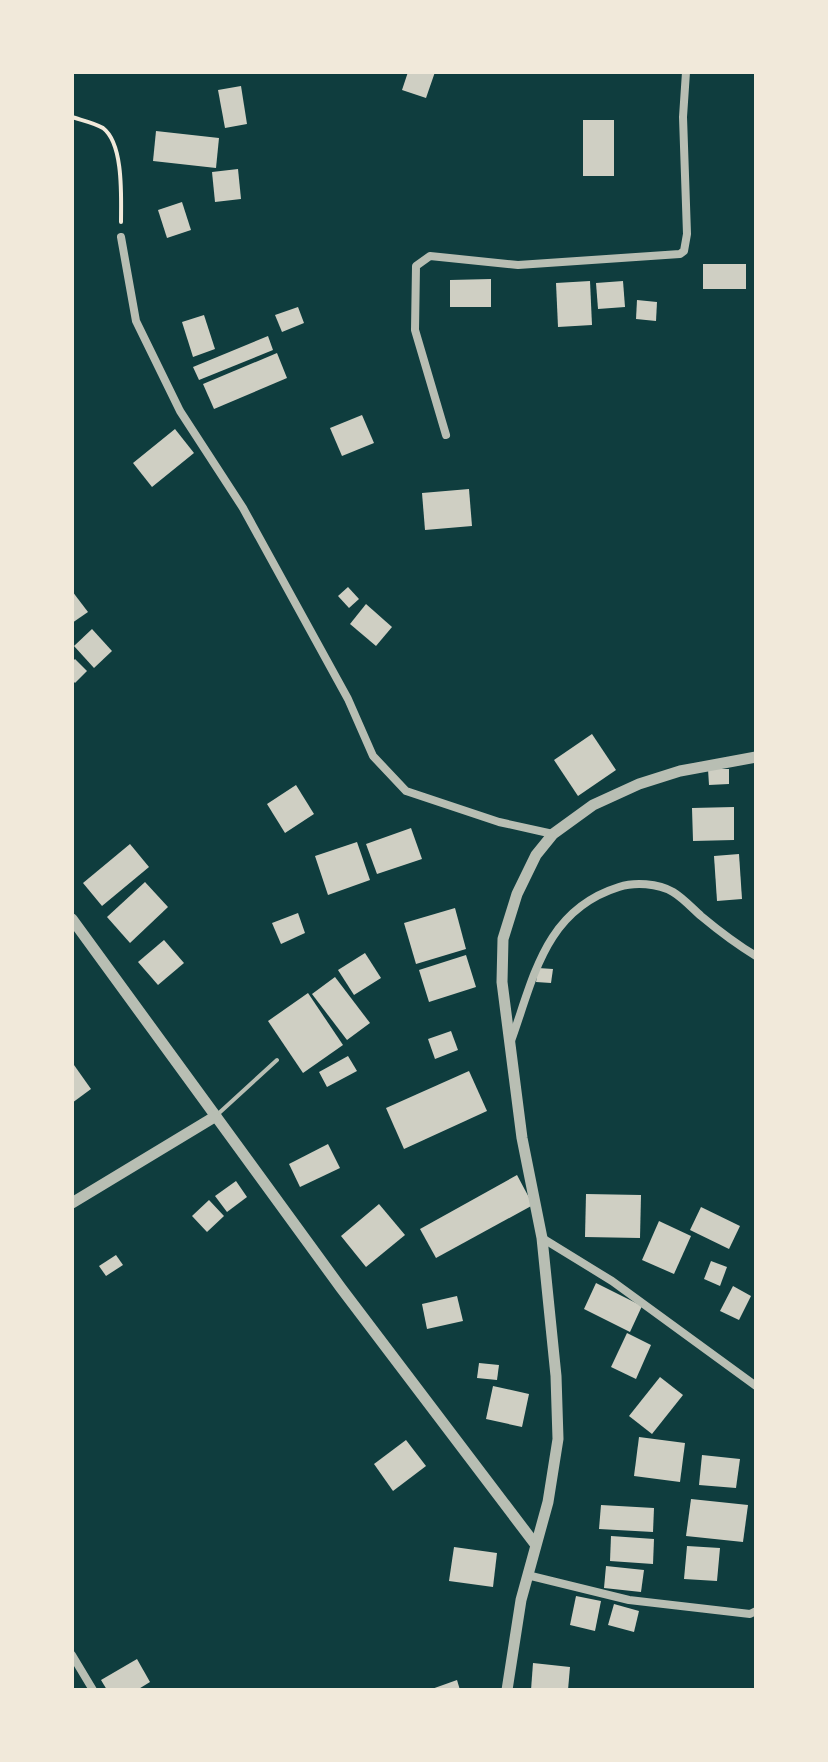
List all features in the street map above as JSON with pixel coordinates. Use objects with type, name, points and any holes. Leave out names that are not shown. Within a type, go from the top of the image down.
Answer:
[{"type":"street","points":[[446,435],[415,330],[416,266],[430,256],[518,265],[680,254],[684,251],[687,234],[683,117],[686,72]]},
{"type":"street","points":[[121,237],[136,321],[142,334],[180,411],[243,508],[348,699],[373,756],[406,791],[499,822],[553,834]]},
{"type":"street","points":[[507,1690],[527,1575],[548,1502],[558,1439],[556,1376],[542,1238],[522,1138],[510,1046],[502,982],[503,939],[517,894],[536,855],[553,834],[593,805],[639,784],[680,771],[756,757]]},
{"type":"street","points":[[510,1046],[532,977],[548,943],[582,903],[606,891],[629,883],[671,891],[731,941],[756,956]]},
{"type":"street","points":[[72,919],[341,1288],[535,1544]]},
{"type":"street","points":[[72,1203],[216,1116]]},
{"type":"street","points":[[542,1238],[612,1281],[756,1386]]},
{"type":"street","points":[[527,1575],[629,1600],[750,1614],[756,1611]]},
{"type":"street","points":[[72,1655],[93,1690]]},
{"type":"lane","points":[[216,1116],[277,1060]]},
{"type":"path","points":[[72,117],[104,129],[116,149],[121,188],[121,237]]},
{"type":"building","points":[[408,72],[435,72],[426,98],[402,90]]},
{"type":"building","points":[[241,86],[247,124],[225,128],[218,90]]},
{"type":"building","points":[[583,120],[614,120],[614,176],[583,176]]},
{"type":"building","points":[[156,131],[219,138],[216,168],[153,161]]},
{"type":"building","points":[[238,169],[241,199],[215,202],[212,172]]},
{"type":"building","points":[[182,202],[191,230],[167,238],[158,210]]},
{"type":"building","points":[[703,264],[746,264],[746,289],[703,289]]},
{"type":"building","points":[[491,279],[491,307],[450,307],[450,280]]},
{"type":"building","points":[[590,281],[592,325],[558,327],[556,283]]},
{"type":"building","points":[[623,281],[625,307],[598,309],[596,283]]},
{"type":"building","points":[[637,300],[657,302],[656,321],[636,319]]},
{"type":"building","points":[[298,307],[304,323],[282,332],[275,315]]},
{"type":"building","points":[[204,315],[215,349],[193,357],[182,322]]},
{"type":"building","points":[[268,336],[273,350],[199,380],[193,367]]},
{"type":"building","points":[[277,353],[287,378],[214,409],[203,384]]},
{"type":"building","points":[[362,415],[374,443],[342,456],[330,428]]},
{"type":"building","points":[[175,429],[194,453],[152,487],[133,463]]},
{"type":"building","points":[[469,489],[472,526],[425,530],[422,493]]},
{"type":"building","points":[[348,587],[359,599],[349,608],[338,596]]},
{"type":"building","points":[[72,591],[88,612],[72,623]]},
{"type":"building","points":[[366,604],[392,627],[376,646],[350,624]]},
{"type":"building","points":[[92,629],[112,651],[94,668],[74,646]]},
{"type":"building","points":[[75,659],[87,671],[75,683],[72,680],[72,662]]},
{"type":"building","points":[[592,734],[616,770],[578,796],[554,760]]},
{"type":"building","points":[[708,769],[729,769],[729,784],[709,785]]},
{"type":"building","points":[[296,785],[314,814],[285,833],[267,804]]},
{"type":"building","points":[[734,807],[734,840],[693,841],[692,808]]},
{"type":"building","points":[[411,828],[422,859],[377,874],[366,844]]},
{"type":"building","points":[[357,842],[370,880],[328,895],[315,856]]},
{"type":"building","points":[[130,844],[149,867],[102,906],[83,883]]},
{"type":"building","points":[[739,854],[742,899],[717,901],[714,856]]},
{"type":"building","points":[[145,882],[168,907],[130,943],[107,917]]},
{"type":"building","points":[[455,908],[466,949],[416,964],[404,923]]},
{"type":"building","points":[[298,913],[305,933],[281,944],[272,923]]},
{"type":"building","points":[[164,940],[184,963],[158,985],[138,962]]},
{"type":"building","points":[[365,953],[381,978],[354,995],[338,970]]},
{"type":"building","points":[[466,955],[476,987],[429,1002],[419,970]]},
{"type":"building","points":[[538,968],[553,969],[551,983],[536,982]]},
{"type":"building","points":[[335,977],[370,1023],[347,1040],[312,994]]},
{"type":"building","points":[[308,993],[343,1045],[303,1073],[268,1021]]},
{"type":"building","points":[[451,1031],[458,1050],[435,1059],[428,1039]]},
{"type":"building","points":[[348,1056],[357,1071],[327,1087],[319,1072]]},
{"type":"building","points":[[72,1066],[91,1089],[72,1103]]},
{"type":"building","points":[[469,1071],[487,1111],[404,1149],[386,1108]]},
{"type":"building","points":[[328,1144],[340,1168],[300,1187],[289,1164]]},
{"type":"building","points":[[517,1175],[533,1205],[436,1258],[420,1229]]},
{"type":"building","points":[[236,1181],[247,1197],[227,1212],[215,1196]]},
{"type":"building","points":[[586,1194],[641,1195],[640,1238],[585,1237]]},
{"type":"building","points":[[209,1200],[224,1216],[207,1232],[192,1216]]},
{"type":"building","points":[[379,1204],[405,1235],[366,1267],[341,1236]]},
{"type":"building","points":[[701,1207],[740,1226],[729,1249],[690,1230]]},
{"type":"building","points":[[659,1221],[691,1236],[674,1274],[642,1260]]},
{"type":"building","points":[[116,1255],[123,1265],[106,1276],[99,1266]]},
{"type":"building","points":[[711,1261],[727,1267],[720,1286],[704,1279]]},
{"type":"building","points":[[596,1283],[642,1306],[630,1332],[584,1309]]},
{"type":"building","points":[[733,1286],[751,1296],[739,1320],[720,1311]]},
{"type":"building","points":[[457,1296],[463,1321],[427,1329],[422,1304]]},
{"type":"building","points":[[627,1333],[651,1345],[636,1379],[611,1367]]},
{"type":"building","points":[[479,1363],[499,1365],[497,1380],[477,1378]]},
{"type":"building","points":[[660,1377],[683,1395],[652,1434],[629,1416]]},
{"type":"building","points":[[493,1386],[529,1394],[522,1427],[486,1419]]},
{"type":"building","points":[[639,1437],[685,1443],[680,1482],[634,1476]]},
{"type":"building","points":[[406,1440],[426,1466],[393,1491],[374,1464]]},
{"type":"building","points":[[702,1455],[740,1459],[736,1488],[699,1485]]},
{"type":"building","points":[[691,1499],[748,1505],[743,1542],[686,1536]]},
{"type":"building","points":[[601,1505],[654,1508],[653,1532],[599,1529]]},
{"type":"building","points":[[611,1536],[654,1539],[653,1564],[610,1561]]},
{"type":"building","points":[[687,1546],[720,1548],[717,1581],[684,1579]]},
{"type":"building","points":[[454,1547],[497,1553],[493,1587],[449,1581]]},
{"type":"building","points":[[606,1566],[644,1570],[641,1592],[604,1588]]},
{"type":"building","points":[[576,1596],[601,1601],[595,1631],[570,1625]]},
{"type":"building","points":[[614,1604],[639,1611],[634,1632],[608,1625]]},
{"type":"building","points":[[137,1659],[150,1682],[137,1690],[107,1690],[101,1680]]},
{"type":"building","points":[[533,1663],[570,1667],[568,1690],[531,1690]]},
{"type":"building","points":[[457,1680],[460,1690],[429,1690]]}]
